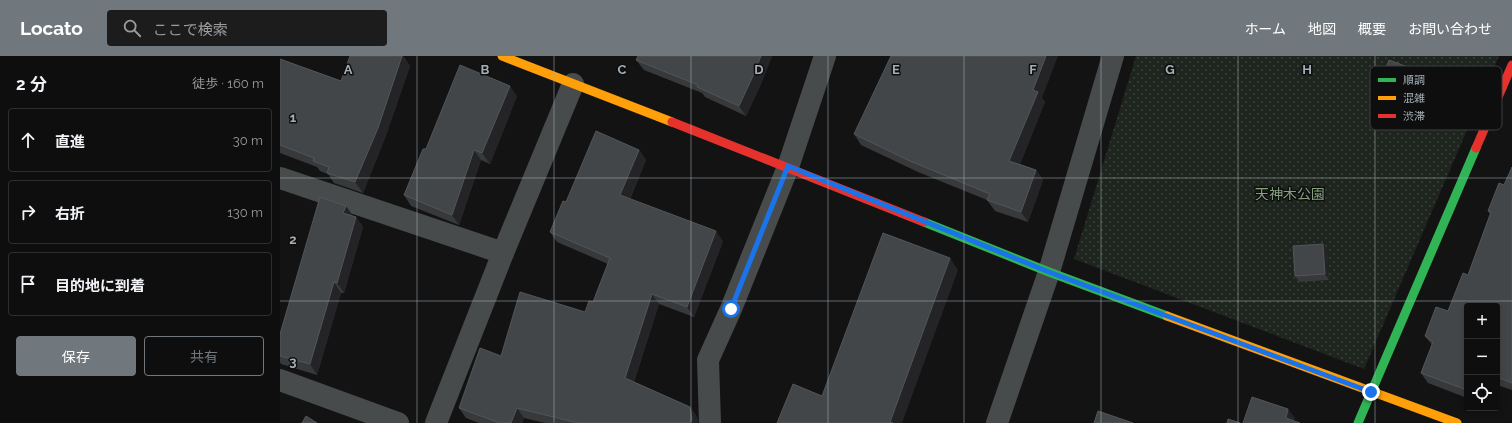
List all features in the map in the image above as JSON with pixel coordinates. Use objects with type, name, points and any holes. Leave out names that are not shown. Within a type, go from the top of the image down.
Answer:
[{"type":"street","points":[[502,56],[788,166],[1049,272],[1457,423]]},
{"type":"street","points":[[710,423],[708,360],[731,309],[788,166],[825,56]]},
{"type":"street","points":[[997,423],[1049,272],[1113,56]]},
{"type":"street","points":[[1502,88],[1512,65]]},
{"type":"street","points":[[436,423],[503,253],[573,84]]},
{"type":"street","points":[[1358,423],[1484,130]]},
{"type":"street","points":[[280,178],[503,253]]},
{"type":"street","points":[[280,380],[398,423]]},
{"type":"green space","name":"天神木公園","points":[[1136,56],[1499,56],[1495,66],[1370,66],[1370,130],[1467,130],[1364,369],[1074,259]]},
{"type":"building","points":[[350,56],[402,56],[378,128],[355,182],[327,173],[329,167],[313,161],[314,158],[280,145],[280,59],[341,81]]},
{"type":"building","points":[[638,56],[761,56],[739,106],[697,87],[698,85],[636,60]]},
{"type":"building","points":[[891,56],[1046,56],[1033,90],[1038,92],[1009,161],[1036,170],[1021,212],[987,200],[990,194],[910,161],[854,134]]},
{"type":"building","points":[[1389,60],[1405,66],[1387,66]]},
{"type":"building","points":[[460,65],[510,86],[482,153],[474,150],[452,215],[404,195],[423,149],[426,149]]},
{"type":"building","points":[[596,131],[639,150],[620,195],[716,231],[687,307],[652,294],[625,378],[690,407],[692,419],[690,423],[578,423],[517,408],[511,423],[500,423],[459,408],[480,348],[501,356],[520,292],[585,312],[589,301],[593,302],[610,258],[550,232],[563,201],[566,202]]},
{"type":"building","points":[[1512,167],[1512,383],[1500,378],[1500,303],[1464,303],[1464,389],[1421,373],[1433,342],[1425,336],[1436,307],[1448,311],[1463,273],[1468,275],[1491,212],[1488,211],[1499,183],[1504,185]]},
{"type":"building","points":[[320,197],[346,206],[343,213],[356,217],[337,283],[334,282],[310,364],[280,356],[280,334]]},
{"type":"building","points":[[883,233],[950,258],[890,422],[893,423],[777,423],[793,384],[822,396]]},
{"type":"building","points":[[1323,244],[1325,274],[1295,276],[1293,246]]},
{"type":"building","points":[[1252,397],[1288,409],[1286,418],[1300,423],[1243,423]]},
{"type":"building","points":[[1098,411],[1133,423],[1094,423]]},
{"type":"building","points":[[306,416],[317,423],[302,423]]},
{"type":"building","points":[[1228,419],[1240,423],[1227,423]]},
{"type":"traffic: fast","points":[[1358,423],[1476,148]]},
{"type":"traffic: fast","points":[[924,222],[1049,272],[1167,316]]},
{"type":"traffic: slow","points":[[502,56],[672,122]]},
{"type":"traffic: slow","points":[[1167,316],[1457,423]]},
{"type":"traffic: jam","points":[[1502,88],[1512,65]]},
{"type":"traffic: jam","points":[[672,122],[924,222]]},
{"type":"traffic: jam","points":[[1476,148],[1484,130]]},
{"type":"route","points":[[731,309],[788,166],[1049,272],[1371,392]]}]
